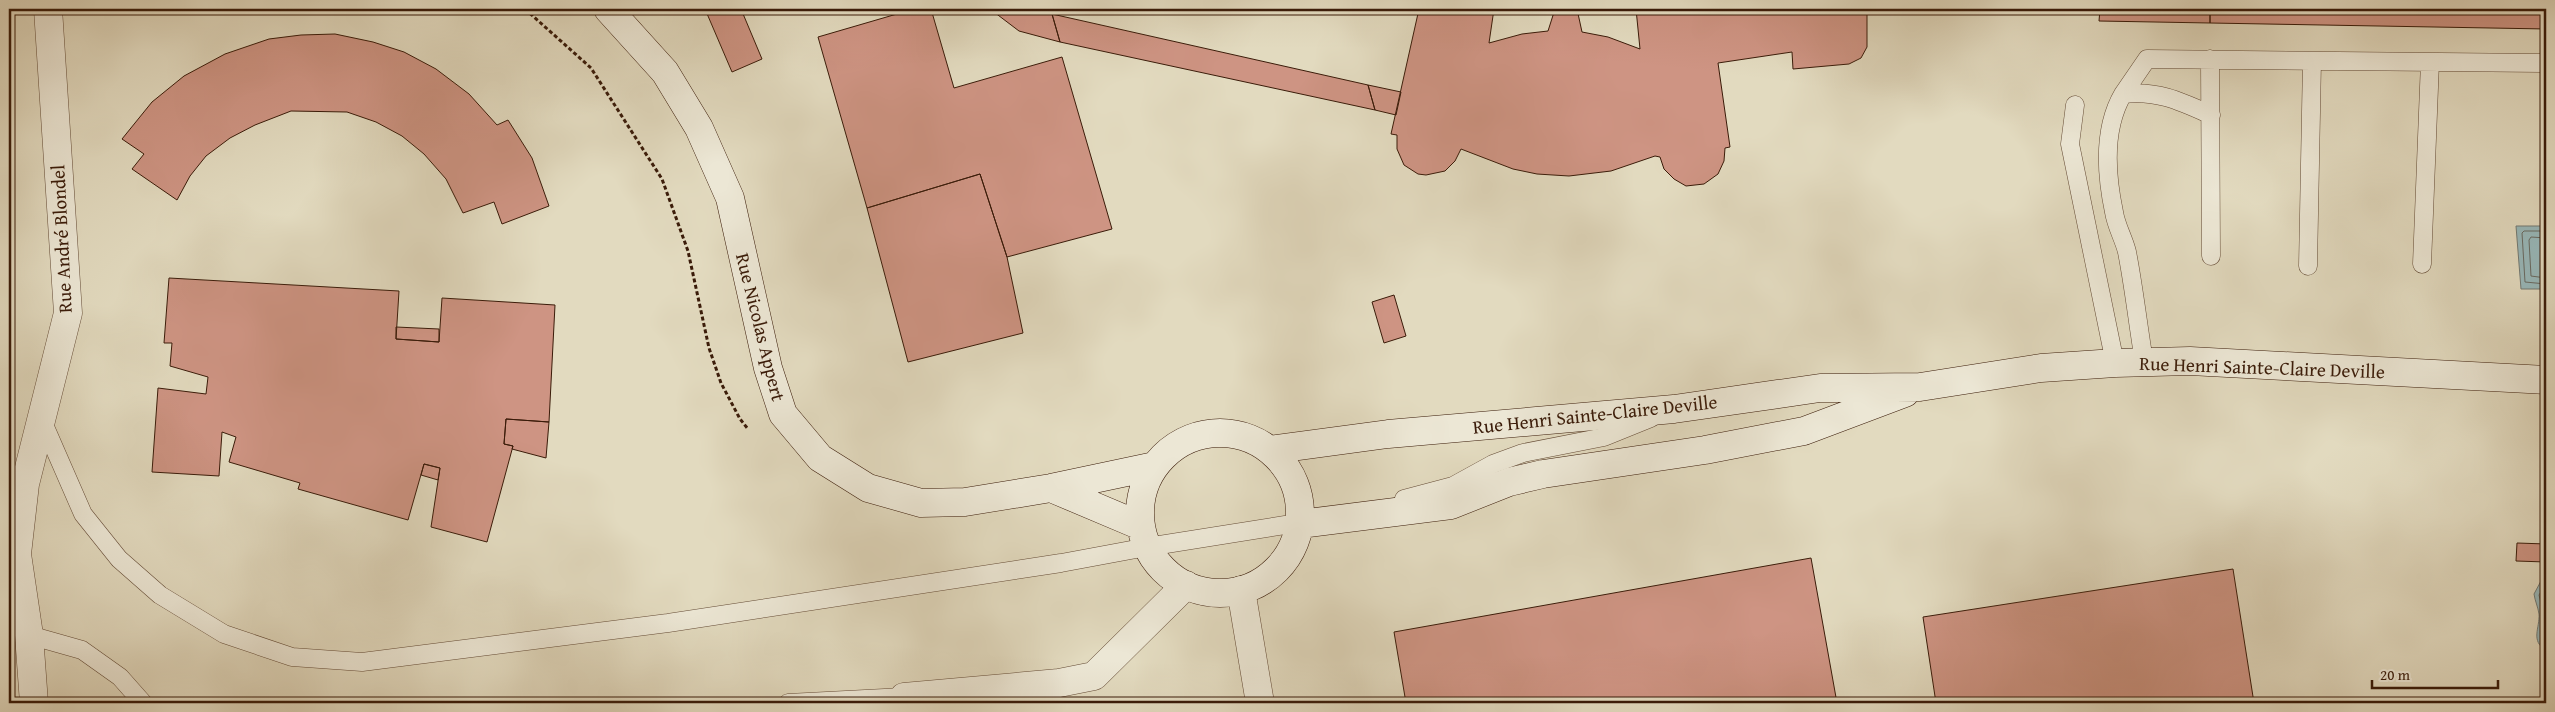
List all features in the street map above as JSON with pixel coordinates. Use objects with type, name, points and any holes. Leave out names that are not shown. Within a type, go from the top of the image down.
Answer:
[{"type":"main road","name":"Rue André Blondel","points":[[34,703],[29,635],[17,554],[25,484],[68,313],[48,9]]},
{"type":"main road","name":"Rue Nicolas Appert","points":[[608,9],[665,72],[699,128],[730,198],[768,368],[783,414],[820,458],[868,488],[921,503],[966,502],[1051,488],[1155,466]]},
{"type":"main road","name":"Rue Henri Sainte-Claire Deville","points":[[1270,450],[1388,434],[1674,409],[1820,388],[1920,387],[2041,368],[2144,361],[2190,361],[2546,380]]},
{"type":"main road","name":"Rue Henri Sainte-Claire Deville","points":[[1300,524],[1451,505],[1509,482],[1543,474],[1705,450],[1804,431],[1920,387]]},
{"type":"main road","points":[[1051,488],[1144,536],[1170,575],[1186,585],[1213,592],[1241,590],[1258,583],[1274,573],[1286,559],[1295,542],[1300,524],[1298,496],[1288,471],[1270,450],[1247,437],[1222,433],[1196,436],[1173,448],[1155,466],[1145,485],[1142,498],[1144,536]]},
{"type":"main road","points":[[902,700],[1015,695],[1094,676],[1186,585]]},
{"type":"main road","points":[[1241,590],[1260,703]]},
{"type":"lane","points":[[2144,361],[2126,250],[2114,213],[2109,170],[2108,132],[2115,106],[2147,58],[2546,64]]},
{"type":"lane","points":[[2210,60],[2211,256]]},
{"type":"lane","points":[[2308,266],[2312,60]]},
{"type":"lane","points":[[2422,264],[2430,62]]},
{"type":"lane","points":[[2123,94],[2145,91],[2178,100],[2210,115]]},
{"type":"lane","points":[[2075,105],[2070,144],[2115,363]]},
{"type":"lane","points":[[42,420],[83,514],[118,559],[160,595],[224,634],[292,657],[362,662],[668,623],[1061,563],[1144,536],[1300,524],[1453,486],[1493,464],[1523,453],[1604,437],[1674,409]]},
{"type":"lane","points":[[29,635],[82,650],[120,677],[143,703]]},
{"type":"lane","points":[[788,703],[902,700]]},
{"type":"water","points":[[2516,226],[2546,226],[2546,289],[2521,289]]},
{"type":"water","points":[[2546,579],[2546,650],[2538,643],[2539,614],[2534,594],[2541,581]]},
{"type":"building","points":[[705,9],[741,9],[762,59],[732,72]]},
{"type":"building","points":[[914,9],[931,9],[954,88],[1062,57],[1112,229],[1007,257],[980,174],[867,208],[818,37]]},
{"type":"building","points":[[990,9],[1035,9],[1052,14],[1060,42],[1019,31]]},
{"type":"building","points":[[1419,9],[1494,9],[1489,43],[1522,34],[1548,31],[1555,9],[1577,9],[1582,32],[1608,37],[1640,49],[1636,9],[1867,9],[1867,47],[1861,58],[1849,64],[1793,69],[1792,52],[1718,63],[1730,147],[1725,148],[1724,161],[1718,174],[1704,184],[1686,186],[1674,179],[1664,169],[1660,157],[1655,156],[1611,171],[1569,176],[1537,174],[1513,169],[1461,149],[1455,161],[1445,171],[1426,175],[1418,174],[1404,165],[1397,149],[1397,135],[1391,134]]},
{"type":"building","points":[[2100,9],[2210,9],[2210,23],[2099,21]]},
{"type":"building","points":[[2210,9],[2546,9],[2546,29],[2210,23]]},
{"type":"building","points":[[1052,14],[1368,85],[1375,110],[1060,42]]},
{"type":"building","points":[[335,34],[373,42],[404,52],[436,69],[469,94],[497,125],[508,120],[532,158],[549,206],[502,224],[494,202],[463,213],[446,179],[424,154],[402,136],[376,122],[347,112],[291,111],[255,125],[230,138],[206,156],[190,176],[177,200],[132,169],[144,154],[122,139],[152,102],[184,76],[225,54],[269,39],[301,35]]},
{"type":"building","points":[[1368,85],[1401,92],[1396,115],[1375,110]]},
{"type":"building","points":[[980,174],[1007,257],[1023,333],[908,362],[867,208]]},
{"type":"building","points":[[169,278],[399,291],[396,339],[439,342],[442,298],[555,305],[549,422],[506,419],[504,444],[513,446],[487,542],[431,527],[440,468],[424,464],[408,520],[298,489],[300,483],[229,462],[236,437],[222,432],[219,476],[152,472],[158,388],[206,394],[208,377],[170,366],[172,343],[164,343]]},
{"type":"building","points":[[1394,295],[1406,336],[1384,343],[1372,302]]},
{"type":"building","points":[[396,327],[439,329],[439,342],[396,339]]},
{"type":"building","points":[[506,419],[549,422],[546,458],[512,449],[513,446],[504,444]]},
{"type":"building","points":[[424,464],[440,468],[438,480],[421,475]]},
{"type":"building","points":[[2517,543],[2546,544],[2546,562],[2516,561]]},
{"type":"building","points":[[1811,558],[1837,703],[1406,703],[1394,632]]},
{"type":"building","points":[[2233,569],[2254,703],[1936,703],[1923,617]]}]
